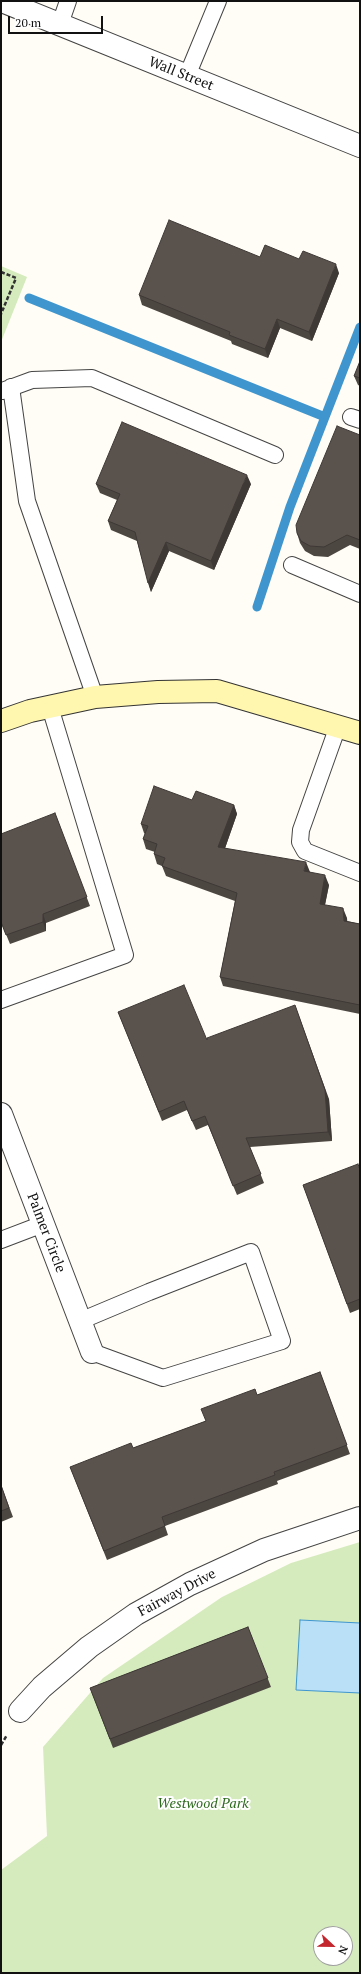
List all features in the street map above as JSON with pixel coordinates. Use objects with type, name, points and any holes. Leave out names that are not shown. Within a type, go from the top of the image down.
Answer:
[{"type":"main road","points":[[1,721],[30,711],[96,697],[158,692],[217,691],[360,733]]},
{"type":"street","name":"Wall Street","points":[[2,1],[360,146]]},
{"type":"street","name":"Palmer Circle","points":[[1,1114],[92,1352]]},
{"type":"street","name":"Fairway Drive","points":[[20,1711],[42,1687],[89,1647],[136,1614],[190,1584],[264,1550],[360,1518]]},
{"type":"lane","points":[[60,24],[68,1]]},
{"type":"lane","points":[[187,76],[218,1]]},
{"type":"lane","points":[[96,697],[27,501],[6,389],[32,380],[92,378],[275,455]]},
{"type":"lane","points":[[292,565],[360,594]]},
{"type":"lane","points":[[1,1000],[125,955],[50,707]]},
{"type":"lane","points":[[338,726],[301,830],[300,842],[305,851],[360,873]]},
{"type":"lane","points":[[1,1240],[43,1224]]},
{"type":"lane","points":[[80,1321],[251,1252],[282,1341],[163,1378],[92,1352]]},
{"type":"path","points":[[1,272],[16,278],[1,314]]},
{"type":"green space","points":[[1,266],[27,277],[1,342]]},
{"type":"green space","name":"Westwood Park","points":[[360,1542],[360,1973],[1,1973],[1,1870],[47,1836],[43,1747],[103,1678],[222,1597],[291,1563]]},
{"type":"water","points":[[300,1620],[360,1623],[360,1693],[296,1690]]},
{"type":"building","points":[[169,220],[260,257],[265,245],[299,259],[303,251],[336,264],[309,332],[277,319],[265,349],[229,335],[230,332],[139,295]]},
{"type":"building","points":[[360,361],[360,378],[354,376]]},
{"type":"building","points":[[122,422],[247,475],[211,561],[166,542],[148,583],[135,532],[108,521],[120,494],[96,484]]},
{"type":"building","points":[[337,426],[360,435],[360,540],[347,535],[324,547],[310,546],[301,541],[297,533],[296,525]]},
{"type":"building","points":[[154,786],[192,800],[196,791],[234,805],[218,847],[306,862],[304,871],[325,875],[320,904],[343,908],[344,921],[360,924],[360,1005],[220,977],[237,893],[162,866],[165,858],[154,854],[157,844],[143,839],[148,826],[141,824]]},
{"type":"building","points":[[55,813],[87,897],[43,914],[43,922],[6,935],[1,922],[1,834]]},
{"type":"building","points":[[184,985],[207,1040],[207,1038],[295,1005],[325,1090],[328,1132],[246,1138],[261,1174],[233,1186],[205,1116],[192,1121],[184,1101],[159,1112],[118,1012]]},
{"type":"building","points":[[358,1164],[360,1170],[360,1299],[347,1304],[303,1185]]},
{"type":"building","points":[[320,1372],[347,1445],[274,1472],[275,1475],[162,1517],[165,1526],[104,1551],[70,1467],[131,1443],[133,1448],[206,1421],[201,1409],[255,1389],[257,1395]]},
{"type":"building","points":[[1,1485],[9,1508],[1,1511]]},
{"type":"building","points":[[248,1627],[268,1678],[110,1739],[90,1688]]},
{"type":"waterway","points":[[29,298],[325,417]]},
{"type":"waterway","points":[[257,607],[290,507],[360,327]]}]
